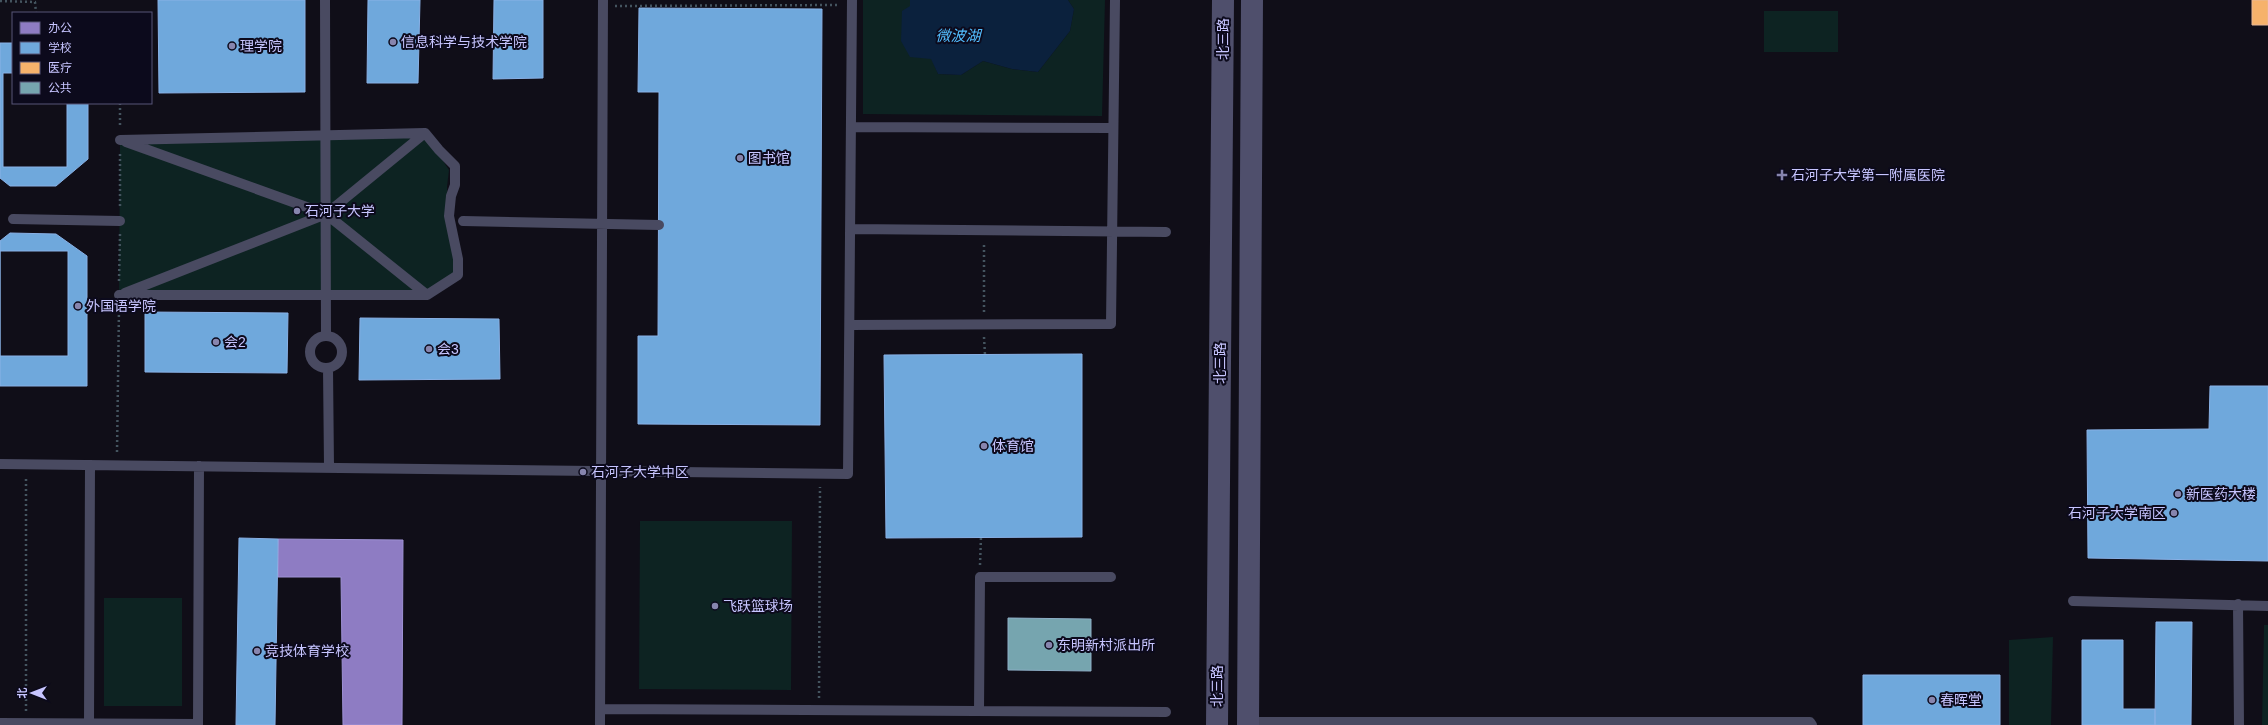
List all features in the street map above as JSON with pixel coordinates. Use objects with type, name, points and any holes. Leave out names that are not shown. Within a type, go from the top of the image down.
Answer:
[{"type":"main road","name":"北三路","points":[[1217,725],[1223,0]]},
{"type":"main road","name":"北三路","points":[[1248,724],[1252,0]]},
{"type":"lane","points":[[325,0],[326,335]]},
{"type":"lane","points":[[850,325],[1111,324],[1115,0]]},
{"type":"lane","points":[[600,725],[599,471],[602,3]]},
{"type":"lane","points":[[0,464],[848,474],[852,3]]},
{"type":"lane","points":[[851,127],[1113,128]]},
{"type":"lane","points":[[425,133],[120,140],[326,214],[427,296]]},
{"type":"lane","points":[[425,133],[455,166],[455,185],[451,196],[449,216],[458,259],[458,275],[427,296],[119,296],[326,214],[425,133]]},
{"type":"lane","points":[[13,219],[120,222]]},
{"type":"lane","points":[[463,221],[659,225]]},
{"type":"lane","points":[[850,228],[1166,232]]},
{"type":"lane","points":[[326,335],[336,339],[342,352],[339,361],[328,368],[316,366],[309,356],[309,350],[315,339],[326,335]]},
{"type":"lane","points":[[328,368],[329,468]]},
{"type":"lane","points":[[90,465],[90,724]]},
{"type":"lane","points":[[0,723],[198,724],[199,466]]},
{"type":"lane","points":[[979,711],[980,577],[1111,577]]},
{"type":"lane","points":[[2073,601],[2238,604],[2268,606]]},
{"type":"lane","points":[[2238,604],[2239,725]]},
{"type":"lane","points":[[600,709],[1166,712]]},
{"type":"lane","points":[[1248,724],[1810,722],[1812,725]]},
{"type":"path","points":[[0,1],[36,2],[36,12]]},
{"type":"path","points":[[602,3],[852,3]]},
{"type":"path","points":[[984,230],[984,324]]},
{"type":"path","points":[[26,464],[26,723]]},
{"type":"path","points":[[819,710],[820,473]]},
{"type":"path","points":[[980,577],[981,537]]},
{"type":"green space","points":[[863,0],[910,0],[910,6],[938,74],[961,75],[983,61],[1012,69],[1038,72],[1070,31],[1074,9],[1068,0],[1105,0],[1102,116],[863,114]]},
{"type":"green space","points":[[1764,11],[1838,11],[1838,52],[1764,52]]},
{"type":"green space","points":[[425,133],[449,170],[447,187],[449,216],[458,275],[427,295],[119,295],[120,140]]},
{"type":"green space","name":"飞跃篮球场","points":[[640,521],[792,521],[791,690],[639,689]]},
{"type":"green space","points":[[104,598],[182,598],[182,706],[104,706]]},
{"type":"green space","points":[[2264,625],[2268,625],[2268,725],[2262,725]]},
{"type":"green space","points":[[2053,637],[2051,725],[2009,725],[2009,640]]},
{"type":"water","name":"微波湖","points":[[910,0],[1068,0],[1074,9],[1070,31],[1038,72],[1012,69],[983,61],[961,75],[938,74],[931,59],[910,57],[901,41],[902,11],[910,6]]},
{"type":"building: 办公","points":[[278,539],[403,540],[402,725],[343,725],[341,577],[278,577]]},
{"type":"building: 学校","name":"理学院","points":[[158,0],[305,0],[305,92],[159,93]]},
{"type":"building: 学校","name":"信息科学与技术学院","points":[[368,0],[420,0],[418,83],[367,83]]},
{"type":"building: 学校","name":"信息科学与技术学院","points":[[494,0],[543,0],[543,78],[493,79]]},
{"type":"building: 学校","name":"图书馆","points":[[639,8],[822,9],[820,425],[638,424],[638,336],[658,336],[659,92],[638,92]]},
{"type":"building: 学校","points":[[0,43],[12,43],[12,73],[3,73],[3,167],[67,167],[67,104],[88,104],[88,159],[56,186],[10,186],[0,178]]},
{"type":"building: 学校","points":[[10,233],[56,234],[87,256],[87,386],[0,386],[0,356],[68,356],[68,251],[0,251],[0,241]]},
{"type":"building: 学校","name":"会2","points":[[145,312],[288,313],[287,373],[145,372]]},
{"type":"building: 学校","name":"会3","points":[[360,318],[499,319],[500,379],[359,380]]},
{"type":"building: 学校","name":"体育馆","points":[[1082,354],[1082,537],[886,538],[884,355]]},
{"type":"building: 学校","name":"新医药大楼","points":[[2210,386],[2268,386],[2268,561],[2088,558],[2087,430],[2209,429]]},
{"type":"building: 学校","name":"竞技体育学校","points":[[239,538],[278,539],[275,725],[236,725]]},
{"type":"building: 学校","points":[[2156,622],[2192,622],[2191,725],[2155,725]]},
{"type":"building: 学校","points":[[2082,640],[2123,640],[2123,709],[2155,709],[2155,725],[2082,725]]},
{"type":"building: 学校","name":"春晖堂","points":[[1863,675],[2000,675],[2000,725],[1863,725]]},
{"type":"building: 医疗","points":[[2252,0],[2268,0],[2268,25],[2252,25]]},
{"type":"building: 公共","name":"东明新村派出所","points":[[1008,618],[1091,619],[1091,671],[1008,670]]},
{"type":"place","name":"信息科学与技术学院","points":[[393,42]]},
{"type":"place","name":"理学院","points":[[232,46]]},
{"type":"place","name":"图书馆","points":[[740,158]]},
{"type":"place","name":"石河子大学第一附属医院","points":[[1782,175]]},
{"type":"place","name":"石河子大学","points":[[297,211]]},
{"type":"place","name":"外国语学院","points":[[78,306]]},
{"type":"place","name":"会2","points":[[216,342]]},
{"type":"place","name":"会3","points":[[429,349]]},
{"type":"place","name":"体育馆","points":[[984,446]]},
{"type":"place","name":"石河子大学中区","points":[[583,472]]},
{"type":"place","name":"新医药大楼","points":[[2178,494]]},
{"type":"place","name":"石河子大学南区","points":[[2174,513]]},
{"type":"place","name":"飞跃篮球场","points":[[715,606]]},
{"type":"place","name":"东明新村派出所","points":[[1049,645]]},
{"type":"place","name":"竞技体育学校","points":[[257,651]]},
{"type":"place","name":"春晖堂","points":[[1932,700]]}]
